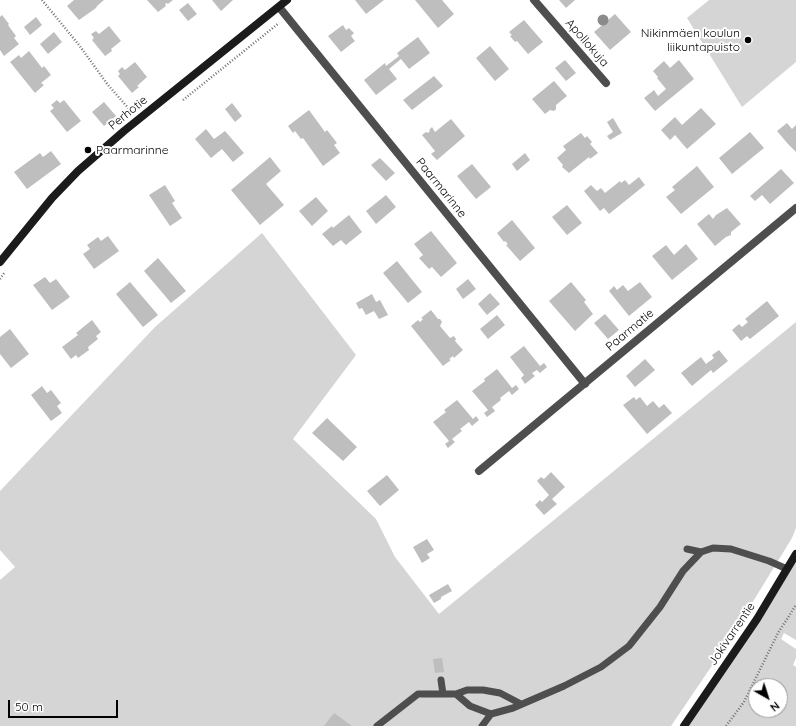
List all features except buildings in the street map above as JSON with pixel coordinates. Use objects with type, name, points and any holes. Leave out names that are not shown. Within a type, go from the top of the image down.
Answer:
[{"type":"street","name":"Perhotie","points":[[0,262],[52,198],[78,171],[124,131],[287,0]]},
{"type":"street","name":"Apollokuja","points":[[534,0],[606,83]]},
{"type":"street","name":"Paarmarinne","points":[[279,7],[585,384]]},
{"type":"street","name":"Paarmatie","points":[[480,471],[796,208]]},
{"type":"street","name":"Jokivarrentie","points":[[684,726],[757,619],[796,554]]},
{"type":"lane","points":[[482,726],[491,714],[521,704],[564,686],[601,667],[629,646],[660,607],[683,571],[701,552],[713,548],[731,549],[769,561],[787,569]]},
{"type":"lane","points":[[687,549],[701,552]]},
{"type":"lane","points":[[441,680],[444,694]]},
{"type":"lane","points":[[377,726],[418,694],[456,694],[467,690],[483,690],[500,693],[521,704]]},
{"type":"lane","points":[[456,694],[470,706],[491,714]]},
{"type":"path","points":[[42,0],[79,45],[108,85],[133,113]]},
{"type":"path","points":[[181,102],[273,29],[286,16]]},
{"type":"path","points":[[0,279],[10,267]]},
{"type":"path","points":[[726,726],[744,702],[778,633],[796,605]]},
{"type":"shaded area","name":"Nikinmäen koulun liikuntapuisto","points":[[709,0],[796,0],[796,62],[742,107],[687,18]]},
{"type":"shaded area","points":[[262,233],[356,355],[293,439],[376,519],[395,557],[439,614],[796,322],[796,528],[792,538],[730,639],[671,726],[0,726],[0,580],[15,567],[0,550],[0,491],[155,327]]},
{"type":"shaded area","points":[[796,554],[796,640],[784,633],[781,639],[796,649],[796,658],[793,665],[796,667],[796,726],[684,726]]},
{"type":"place","name":"Nikinmäen koulun liikuntapuisto","points":[[748,40]]},
{"type":"place","name":"Paarmarinne","points":[[88,150]]}]
